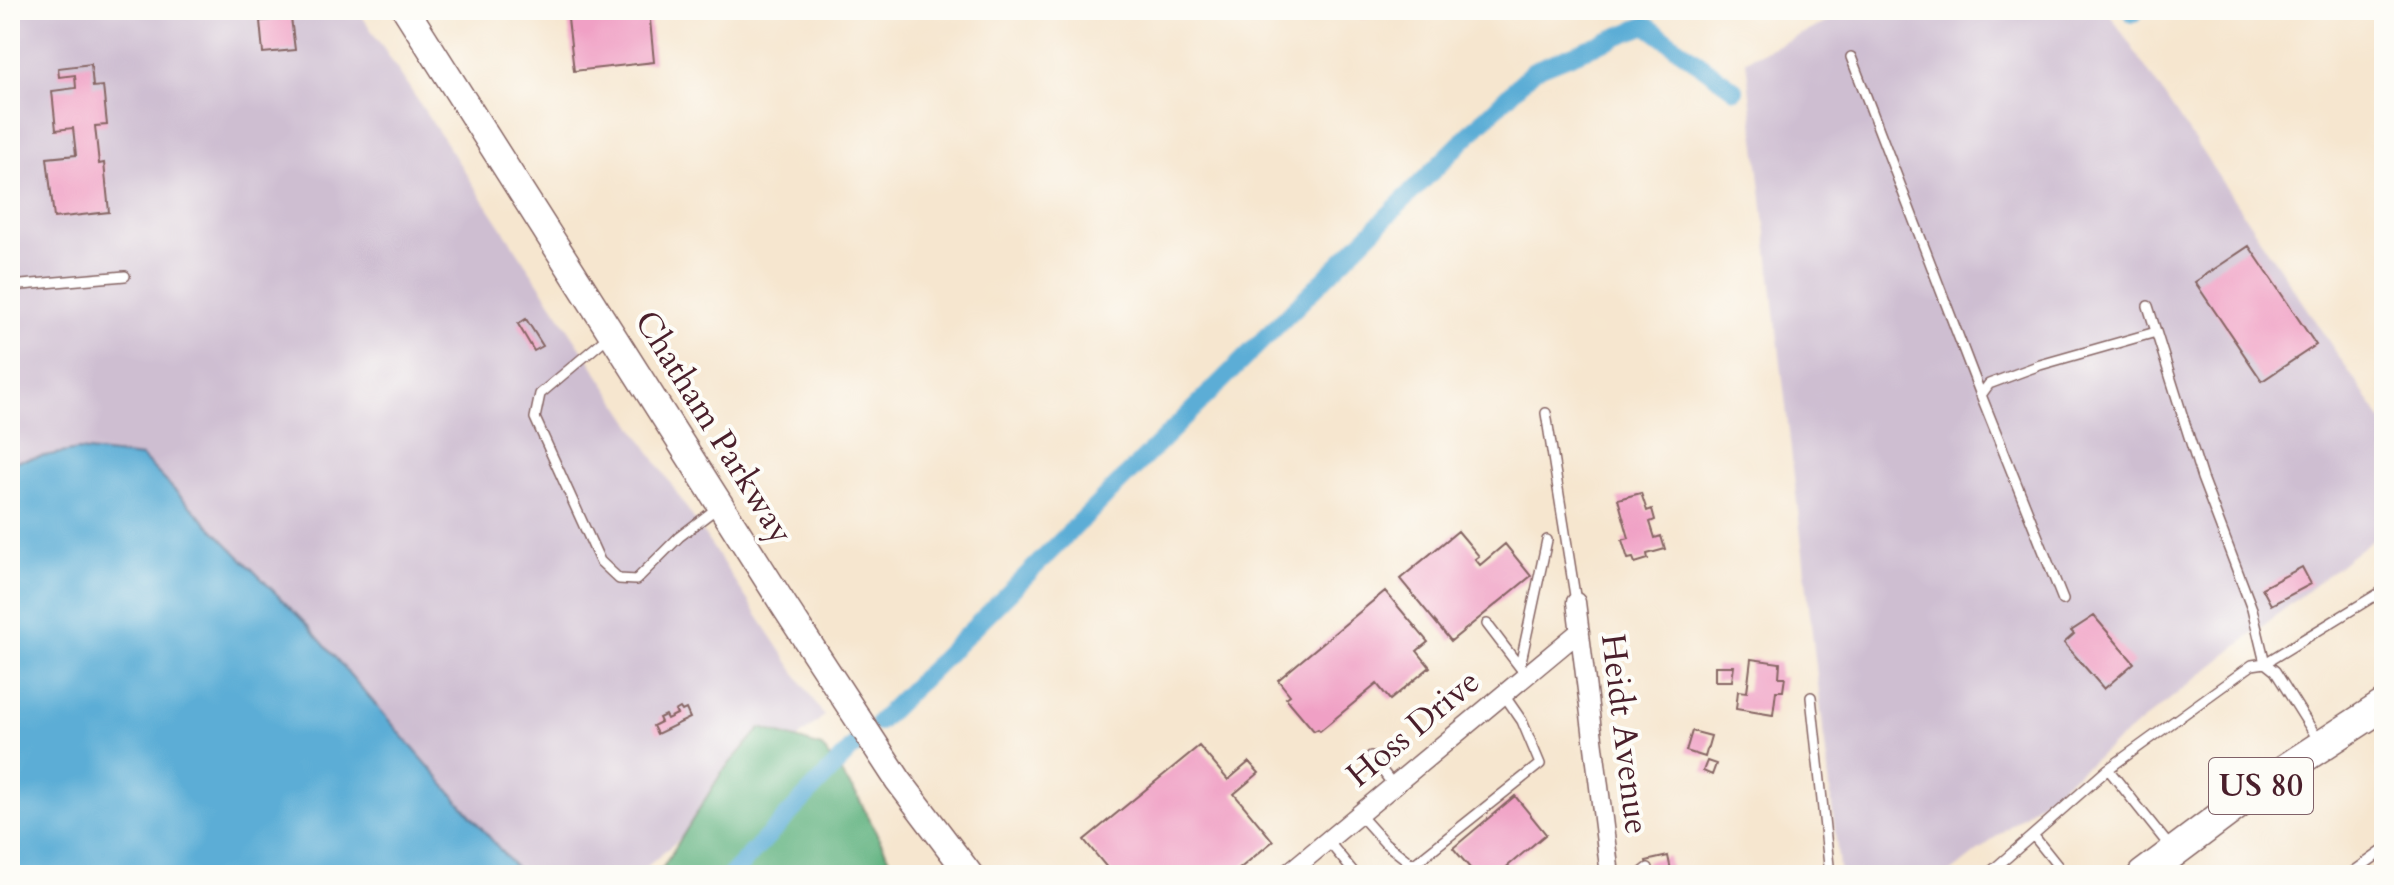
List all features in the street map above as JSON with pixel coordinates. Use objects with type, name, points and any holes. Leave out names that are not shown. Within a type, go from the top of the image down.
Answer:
[{"type":"main road","name":"Chatham Parkway","points":[[406,10],[898,780],[970,875]]},
{"type":"main road","name":"US 80","points":[[2162,863],[2321,744],[2384,705]]},
{"type":"street","name":"Heidt Avenue","points":[[1576,602],[1610,875]]},
{"type":"street","name":"Hoss Drive","points":[[1286,875],[1504,695],[1523,671],[1580,631]]},
{"type":"lane","points":[[95,10],[112,13],[127,10]]},
{"type":"lane","points":[[1851,57],[2063,600]]},
{"type":"lane","points":[[10,286],[125,276]]},
{"type":"lane","points":[[2148,306],[2202,478],[2252,609],[2265,663],[2275,671],[2321,744]]},
{"type":"lane","points":[[1981,395],[1989,384],[2040,365],[2156,332]]},
{"type":"lane","points":[[612,333],[540,394],[535,418],[600,561],[619,579],[636,580],[679,537],[721,505]]},
{"type":"lane","points":[[1546,413],[1576,602]]},
{"type":"lane","points":[[1523,671],[1547,540]]},
{"type":"lane","points":[[1987,875],[2108,769],[2252,665],[2265,663],[2381,592]]},
{"type":"lane","points":[[1487,624],[1523,671]]},
{"type":"lane","points":[[1359,814],[1385,843],[1413,865],[1540,764],[1522,721],[1504,695]]},
{"type":"lane","points":[[1811,697],[1830,875]]},
{"type":"lane","points":[[1371,756],[1394,786]]},
{"type":"lane","points":[[2108,769],[2162,863]]},
{"type":"lane","points":[[2033,835],[2065,875]]},
{"type":"lane","points":[[1328,841],[1356,875]]},
{"type":"lane","points":[[2349,875],[2384,850]]},
{"type":"lane","points":[[1639,875],[1648,868]]},
{"type":"shaded area","points":[[10,10],[358,10],[824,716],[637,875],[10,875]]},
{"type":"shaded area","points":[[1853,10],[2107,10],[2384,424],[2384,530],[1948,875],[1840,875],[1746,60]]},
{"type":"green space","points":[[761,728],[822,747],[858,797],[898,875],[652,875],[662,869],[722,772]]},
{"type":"water","points":[[78,450],[142,457],[308,626],[522,875],[10,875],[10,462]]},
{"type":"building","points":[[567,10],[649,10],[654,62],[574,71]]},
{"type":"building","points":[[1360,10],[1402,10],[1402,11],[1361,19]]},
{"type":"building","points":[[291,18],[295,50],[263,53],[260,21]]},
{"type":"building","points":[[91,64],[93,87],[103,86],[107,125],[95,126],[99,164],[104,163],[109,212],[54,218],[47,158],[76,155],[73,128],[56,130],[52,91],[76,88],[75,75],[59,77],[58,68]]},
{"type":"building","points":[[2249,246],[2316,345],[2262,381],[2195,282]]},
{"type":"building","points":[[526,319],[543,346],[534,351],[518,324]]},
{"type":"building","points":[[1641,493],[1647,511],[1652,509],[1655,520],[1650,522],[1655,538],[1661,536],[1665,549],[1647,554],[1648,559],[1635,563],[1633,558],[1628,559],[1622,540],[1629,538],[1618,499]]},
{"type":"building","points":[[1458,531],[1479,556],[1475,559],[1480,565],[1505,544],[1531,576],[1451,641],[1400,579]]},
{"type":"building","points":[[2302,567],[2311,584],[2271,605],[2262,588]]},
{"type":"building","points":[[1385,591],[1428,642],[1417,651],[1430,667],[1390,700],[1377,684],[1320,731],[1314,731],[1286,698],[1290,695],[1278,680]]},
{"type":"building","points":[[2094,616],[2134,663],[2104,689],[2064,643],[2074,634],[2071,631]]},
{"type":"building","points":[[1751,659],[1780,663],[1779,677],[1785,677],[1783,691],[1776,691],[1773,715],[1736,709],[1738,691],[1747,692]]},
{"type":"building","points":[[1715,666],[1734,666],[1732,681],[1715,681]]},
{"type":"building","points":[[680,708],[682,711],[686,709],[690,718],[657,734],[653,726],[661,722],[659,718],[665,715],[667,719],[677,714],[675,711]]},
{"type":"building","points":[[1692,731],[1711,736],[1705,757],[1686,751]]},
{"type":"building","points":[[1199,746],[1228,780],[1249,762],[1259,773],[1234,794],[1273,841],[1232,875],[1113,875],[1084,840]]},
{"type":"building","points":[[1707,761],[1716,764],[1712,775],[1703,771]]},
{"type":"building","points":[[1515,796],[1546,834],[1497,875],[1476,875],[1453,848]]},
{"type":"building","points":[[1668,856],[1672,875],[1649,875],[1646,861]]},
{"type":"waterway","points":[[2133,14],[2137,10]]},
{"type":"waterway","points":[[879,722],[1534,70],[1646,25],[1735,90]]},
{"type":"waterway","points":[[731,875],[856,744]]}]
